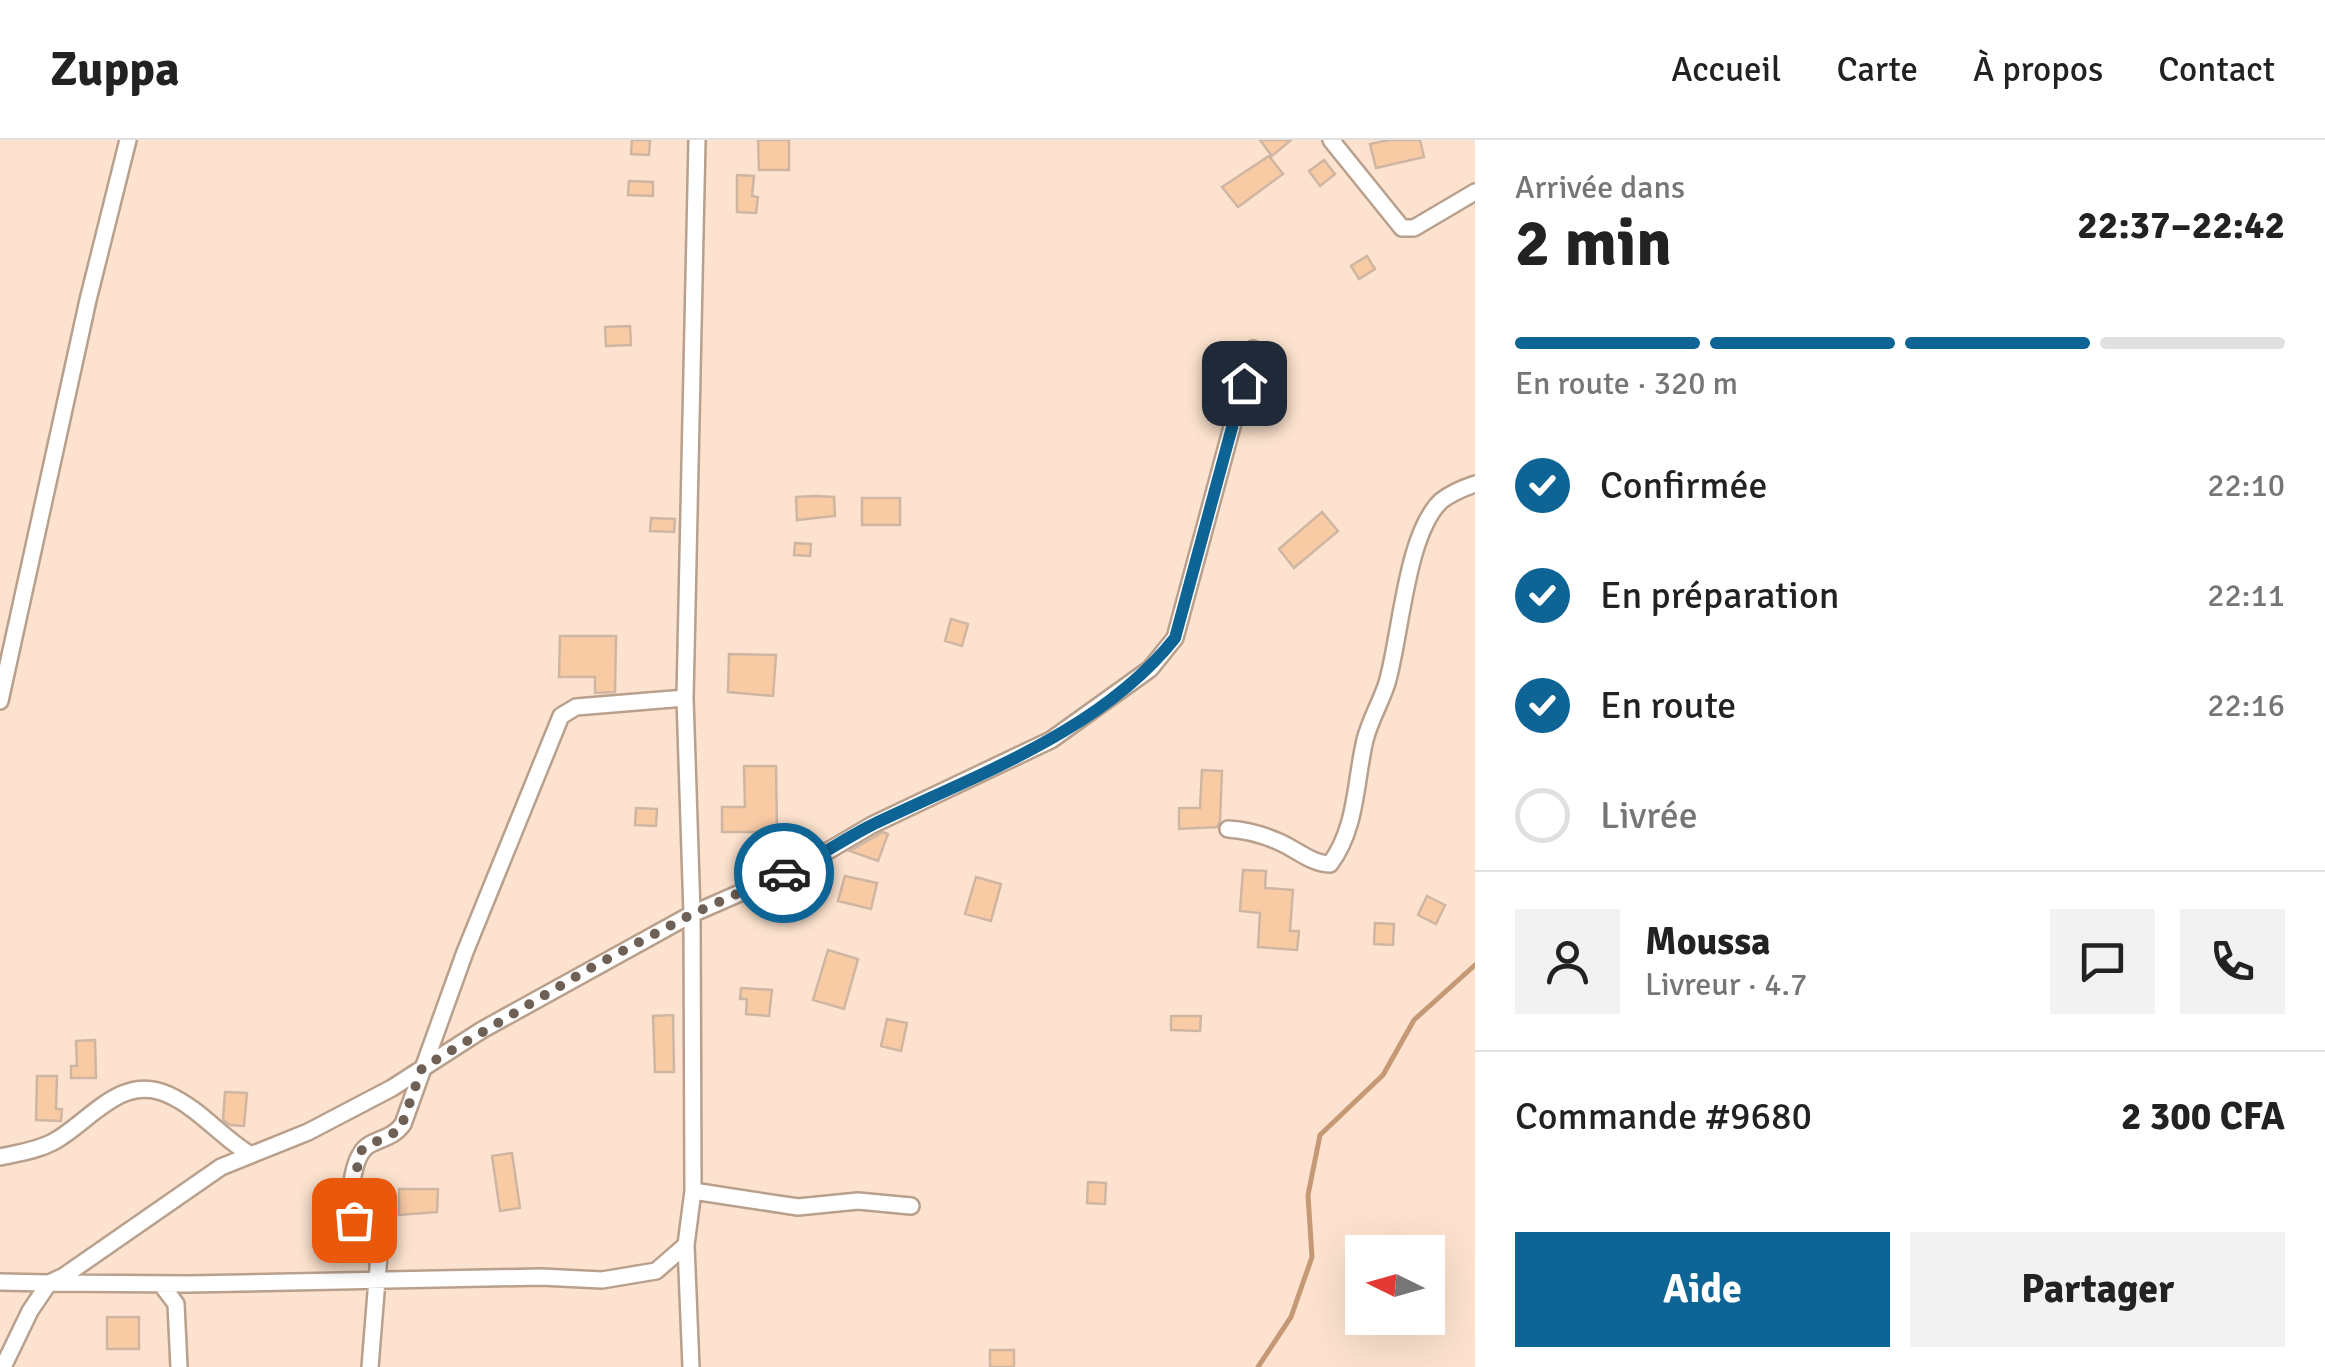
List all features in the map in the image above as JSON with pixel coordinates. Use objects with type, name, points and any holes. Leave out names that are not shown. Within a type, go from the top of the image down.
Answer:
[{"type":"street","points":[[0,701],[88,300],[128,140]]},
{"type":"street","points":[[691,1367],[686,1245],[692,1190],[692,914],[685,698],[697,140]]},
{"type":"street","points":[[1331,140],[1402,228],[1414,228],[1475,192]]},
{"type":"street","points":[[3,1367],[48,1283],[86,1263],[221,1167],[308,1132],[392,1088],[572,978],[692,914],[804,865],[872,825],[1051,740],[1150,669],[1175,638],[1253,349]]},
{"type":"street","points":[[1228,829],[1277,840],[1320,864],[1330,864],[1339,852],[1352,818],[1366,736],[1387,684],[1414,551],[1439,503],[1475,484]]},
{"type":"street","points":[[370,1367],[378,1246],[351,1214],[357,1160],[365,1147],[400,1130],[465,952],[561,716],[576,706],[685,698]]},
{"type":"street","points":[[0,1157],[35,1150],[108,1102],[145,1089],[164,1092],[185,1104],[229,1143],[251,1155]]},
{"type":"street","points":[[692,1190],[798,1208],[858,1201],[911,1206]]},
{"type":"street","points":[[0,1282],[602,1280],[656,1271],[686,1245]]},
{"type":"street","points":[[161,1284],[176,1304]]},
{"type":"street","points":[[178,1367],[176,1304],[189,1284]]},
{"type":"building","points":[[632,140],[650,140],[649,155],[631,154]]},
{"type":"building","points":[[758,140],[789,140],[789,170],[759,170]]},
{"type":"building","points":[[1260,140],[1291,140],[1272,156]]},
{"type":"building","points":[[1420,140],[1424,157],[1376,168],[1370,144]]},
{"type":"building","points":[[1269,156],[1283,174],[1238,207],[1222,187]]},
{"type":"building","points":[[1324,160],[1335,174],[1320,186],[1309,171]]},
{"type":"building","points":[[737,175],[754,176],[752,196],[758,197],[756,213],[737,212]]},
{"type":"building","points":[[629,181],[653,182],[653,196],[628,195]]},
{"type":"building","points":[[1367,256],[1375,269],[1359,279],[1351,266]]},
{"type":"building","points":[[630,326],[631,345],[606,346],[605,327]]},
{"type":"building","points":[[796,497],[834,497],[835,516],[797,520]]},
{"type":"building","points":[[862,498],[900,498],[900,525],[862,525]]},
{"type":"building","points":[[1322,512],[1338,531],[1294,568],[1279,549]]},
{"type":"building","points":[[651,518],[675,519],[674,532],[650,531]]},
{"type":"building","points":[[795,543],[811,544],[810,556],[794,555]]},
{"type":"building","points":[[951,619],[968,624],[962,646],[945,641]]},
{"type":"building","points":[[560,636],[616,636],[615,692],[595,693],[595,677],[559,677]]},
{"type":"building","points":[[729,654],[776,655],[773,696],[728,692]]},
{"type":"building","points":[[744,766],[776,766],[777,832],[722,832],[722,807],[745,807]]},
{"type":"building","points":[[1202,770],[1222,771],[1220,821],[1217,827],[1179,829],[1179,808],[1200,808]]},
{"type":"building","points":[[636,808],[657,809],[656,826],[635,825]]},
{"type":"building","points":[[883,832],[888,834],[878,861],[850,851]]},
{"type":"building","points":[[1243,870],[1266,871],[1265,888],[1293,890],[1290,931],[1299,931],[1297,950],[1258,947],[1260,913],[1240,911]]},
{"type":"building","points":[[845,876],[877,883],[871,909],[838,901]]},
{"type":"building","points":[[976,877],[1001,884],[991,921],[965,914]]},
{"type":"building","points":[[798,880],[793,921],[768,918],[772,891]]},
{"type":"building","points":[[1427,896],[1445,905],[1436,924],[1418,915]]},
{"type":"building","points":[[1375,923],[1394,924],[1393,945],[1374,944]]},
{"type":"building","points":[[828,950],[858,959],[844,1009],[813,1000]]},
{"type":"building","points":[[741,988],[772,990],[769,1016],[746,1014],[747,999],[740,999]]},
{"type":"building","points":[[673,1015],[674,1072],[655,1072],[653,1016]]},
{"type":"building","points":[[1171,1016],[1201,1016],[1200,1031],[1171,1030]]},
{"type":"building","points":[[887,1019],[907,1023],[901,1051],[881,1046]]},
{"type":"building","points":[[95,1040],[96,1078],[71,1078],[71,1066],[77,1066],[76,1041]]},
{"type":"building","points":[[37,1076],[57,1076],[56,1109],[62,1109],[61,1121],[36,1120]]},
{"type":"building","points":[[225,1092],[247,1093],[244,1126],[223,1120]]},
{"type":"building","points":[[512,1153],[520,1208],[500,1211],[492,1156]]},
{"type":"building","points":[[1088,1182],[1106,1183],[1105,1204],[1087,1203]]},
{"type":"building","points":[[399,1189],[438,1189],[437,1212],[399,1215]]},
{"type":"building","points":[[107,1317],[139,1317],[139,1349],[107,1349]]},
{"type":"building","points":[[990,1350],[1014,1350],[1014,1367],[990,1367]]},
{"type":"waterway","points":[[1258,1367],[1291,1317],[1312,1257],[1308,1195],[1320,1135],[1383,1075],[1414,1020],[1475,965]]},
{"type":"way so far","points":[[354,1220],[350,1207],[360,1152],[400,1130],[422,1068],[587,970],[692,914],[784,873]]},
{"type":"route","points":[[784,873],[872,825],[1051,740],[1150,669],[1175,638],[1244,383]]}]
